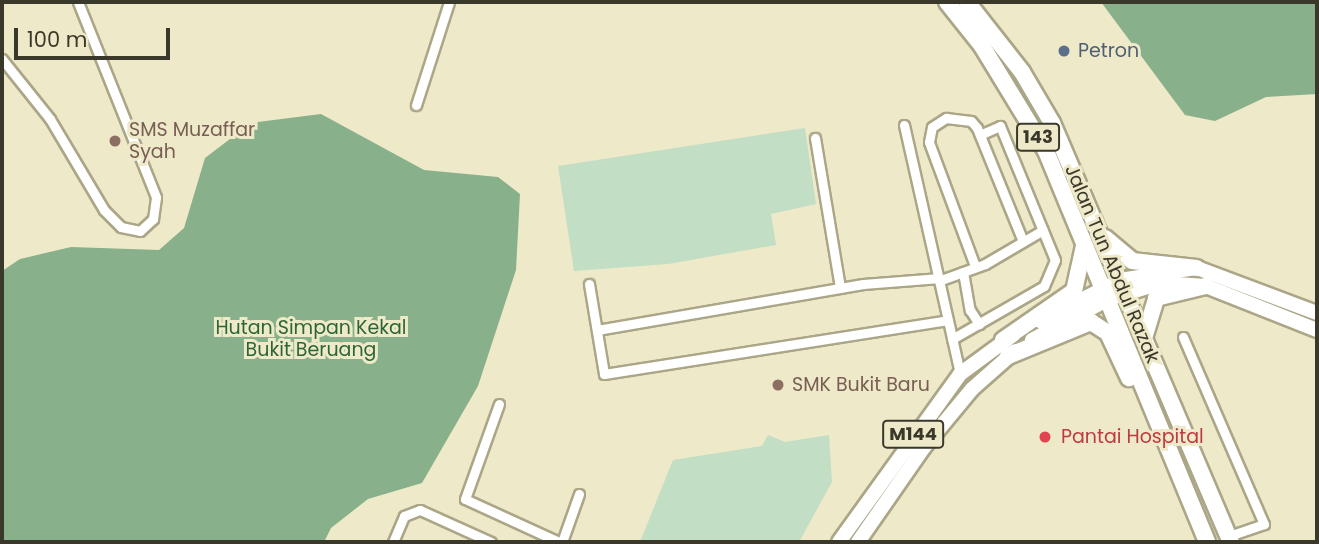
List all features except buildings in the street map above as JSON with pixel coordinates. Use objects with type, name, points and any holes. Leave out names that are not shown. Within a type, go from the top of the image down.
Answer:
[{"type":"highway","name":"Jalan Tun Abdul Razak","points":[[947,2],[1026,112],[1084,239],[1207,542]]},
{"type":"highway","name":"Jalan Tun Abdul Razak","points":[[967,2],[1028,82],[1097,228],[1230,539]]},
{"type":"highway","points":[[1097,228],[1132,261],[1197,268]]},
{"type":"highway","points":[[1003,340],[1074,291],[1084,239]]},
{"type":"highway","points":[[1144,338],[1156,298],[1206,286]]},
{"type":"highway","points":[[1008,356],[1081,322],[1101,327],[1172,461]]},
{"type":"main road","name":"M144","points":[[839,542],[960,374],[1003,340],[1122,286],[1197,268],[1317,313]]},
{"type":"main road","name":"M144","points":[[1122,286],[1161,283],[1206,286],[1317,330]]},
{"type":"main road","name":"M144","points":[[858,542],[924,447],[1008,356],[1105,294]]},
{"type":"street","points":[[2,59],[50,119],[104,210],[121,227],[140,232],[153,219],[156,197],[78,2]]},
{"type":"street","points":[[416,106],[449,2]]},
{"type":"street","points":[[975,266],[928,134],[955,116],[971,121],[980,135],[1022,239]]},
{"type":"street","points":[[904,125],[960,374]]},
{"type":"street","points":[[952,339],[1053,274],[1055,260],[1000,126],[980,135]]},
{"type":"street","points":[[815,138],[840,288]]},
{"type":"street","points":[[597,330],[840,288],[940,279],[975,266],[1043,230]]},
{"type":"street","points":[[962,272],[970,310],[979,324]]},
{"type":"street","points":[[589,284],[604,374],[948,320]]},
{"type":"street","points":[[1183,337],[1264,524],[1230,539]]},
{"type":"street","points":[[499,404],[465,499],[561,542],[579,494]]},
{"type":"street","points":[[393,542],[412,510],[475,539],[491,542]]},
{"type":"green space","points":[[1101,2],[1317,2],[1317,94],[1266,97],[1215,121],[1185,115]]},
{"type":"green space","name":"Hutan Simpan Kekal Bukit Beruang","points":[[321,114],[424,170],[498,177],[520,194],[516,270],[478,386],[422,483],[368,499],[331,528],[324,542],[2,542],[2,271],[20,259],[71,247],[159,250],[184,228],[205,158],[251,123]]},
{"type":"green space","points":[[805,128],[816,204],[771,214],[776,245],[668,264],[574,271],[558,166]]},
{"type":"green space","points":[[768,435],[785,442],[829,435],[832,482],[799,542],[640,542],[673,460],[762,446]]},
{"type":"place","name":"Petron","points":[[1064,51]]},
{"type":"place","name":"SMS Muzaffar Syah","points":[[115,141]]},
{"type":"place","name":"SMK Bukit Baru","points":[[778,385]]},
{"type":"place","name":"Pantai Hospital","points":[[1045,437]]}]
